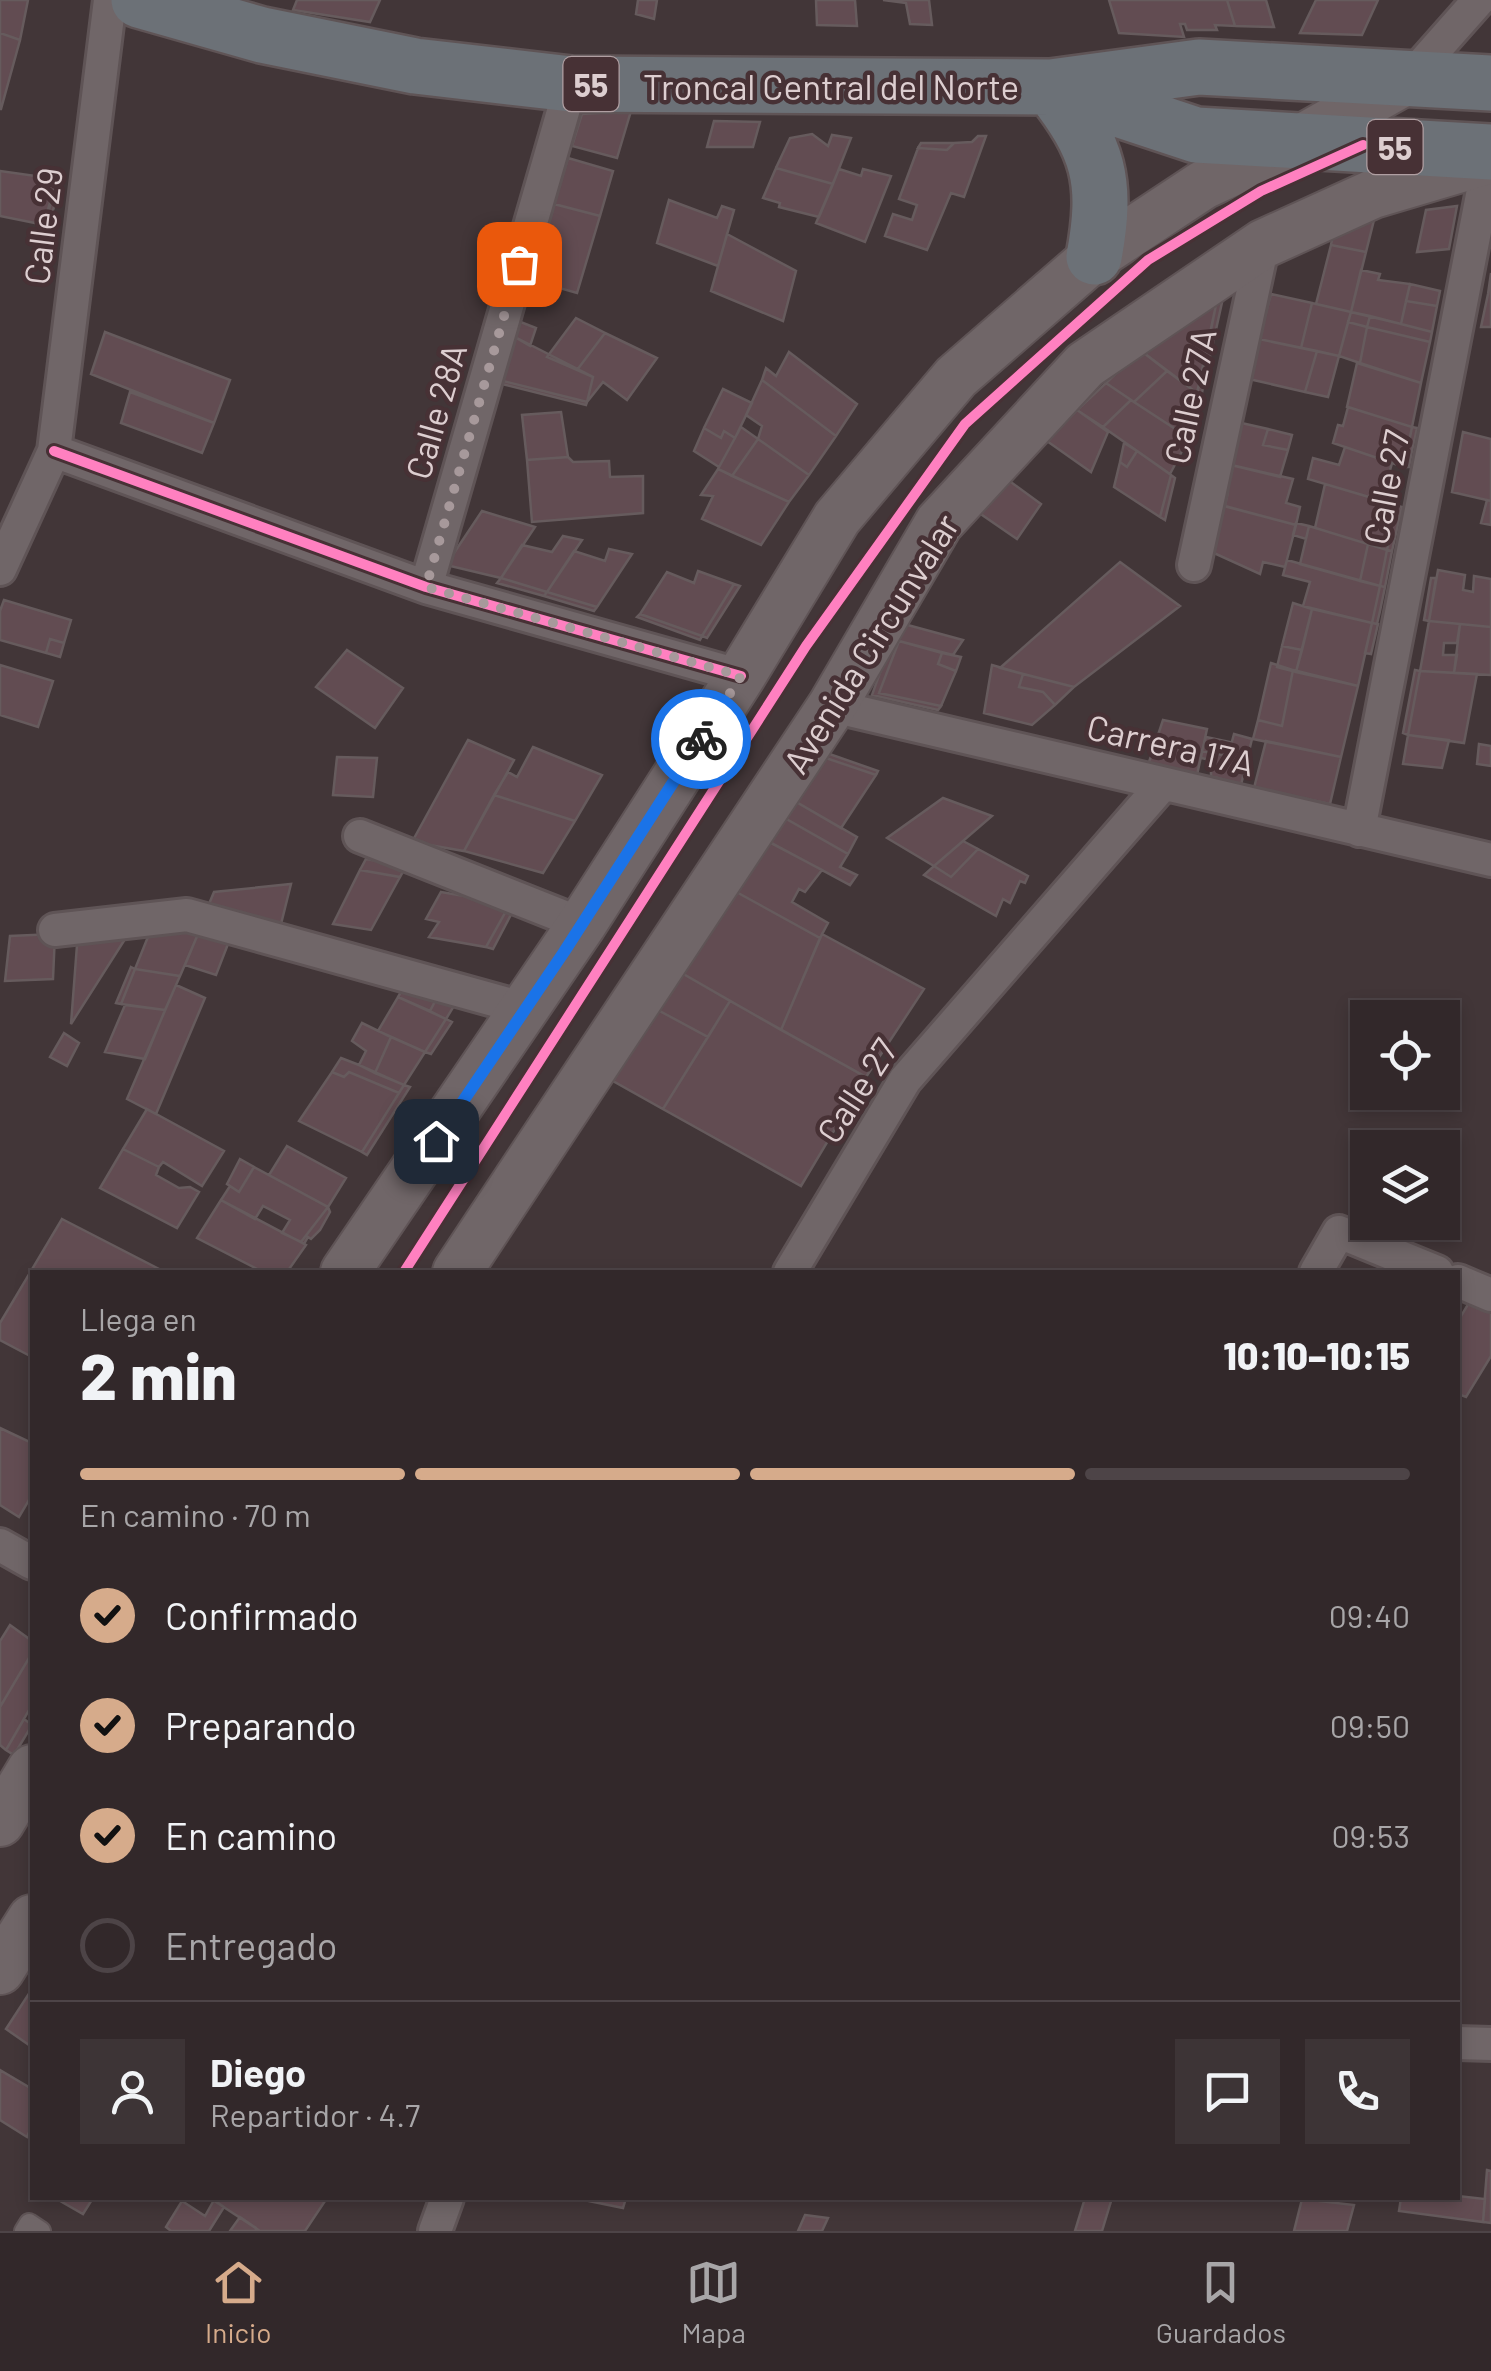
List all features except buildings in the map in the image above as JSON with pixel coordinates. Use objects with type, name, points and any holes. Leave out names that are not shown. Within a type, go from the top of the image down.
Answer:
[{"type":"highway","name":"Troncal Central del Norte","points":[[139,0],[262,35],[415,66],[571,84],[1051,87]]},
{"type":"highway","name":"55","points":[[1051,87],[1199,68],[1491,82]]},
{"type":"highway","name":"55","points":[[1051,87],[1196,135],[1490,156]]},
{"type":"highway","points":[[1051,87],[1080,123],[1097,166],[1102,211],[1094,256]]},
{"type":"main road","points":[[346,1270],[582,924],[837,518],[956,378],[1094,256],[1204,185],[1298,142],[1410,78]]},
{"type":"main road","name":"Avenida Circunvalar","points":[[458,1270],[832,706],[939,522],[1085,365],[1262,244],[1373,194],[1490,156]]},
{"type":"main road","points":[[0,1822],[30,1772]]},
{"type":"main road","points":[[0,1970],[30,1922]]},
{"type":"street","name":"Calle 29","points":[[0,569],[54,451],[110,0]]},
{"type":"street","points":[[1410,78],[1480,0]]},
{"type":"street","name":"Calle 28A","points":[[426,587],[571,84]]},
{"type":"street","name":"Calle 27","points":[[1359,830],[1490,156]]},
{"type":"street","name":"Calle 27A","points":[[1194,565],[1262,244]]},
{"type":"street","points":[[54,451],[426,587],[741,676]]},
{"type":"street","name":"Carrera 17A","points":[[832,706],[1491,860]]},
{"type":"street","name":"Calle 27","points":[[791,1270],[904,1080],[1163,784]]},
{"type":"street","points":[[360,836],[582,924]]},
{"type":"street","points":[[56,930],[186,915],[526,1009]]},
{"type":"street","points":[[1317,1270],[1339,1232],[1431,1270]]},
{"type":"street","points":[[1460,1282],[1491,1295]]},
{"type":"street","points":[[0,1544],[30,1562]]},
{"type":"street","points":[[1460,2042],[1491,2044]]},
{"type":"street","points":[[435,2231],[446,2200]]},
{"type":"lane","points":[[24,2231],[29,2224],[42,2231]]},
{"type":"cycle path","points":[[405,1270],[806,646],[965,424],[1148,260],[1261,191],[1363,145]]},
{"type":"cycle path","points":[[54,451],[426,587],[741,676]]},
{"type":"way so far","points":[[519,264],[426,587],[741,676],[701,739]]},
{"type":"route","points":[[436,1141],[701,739]]}]
